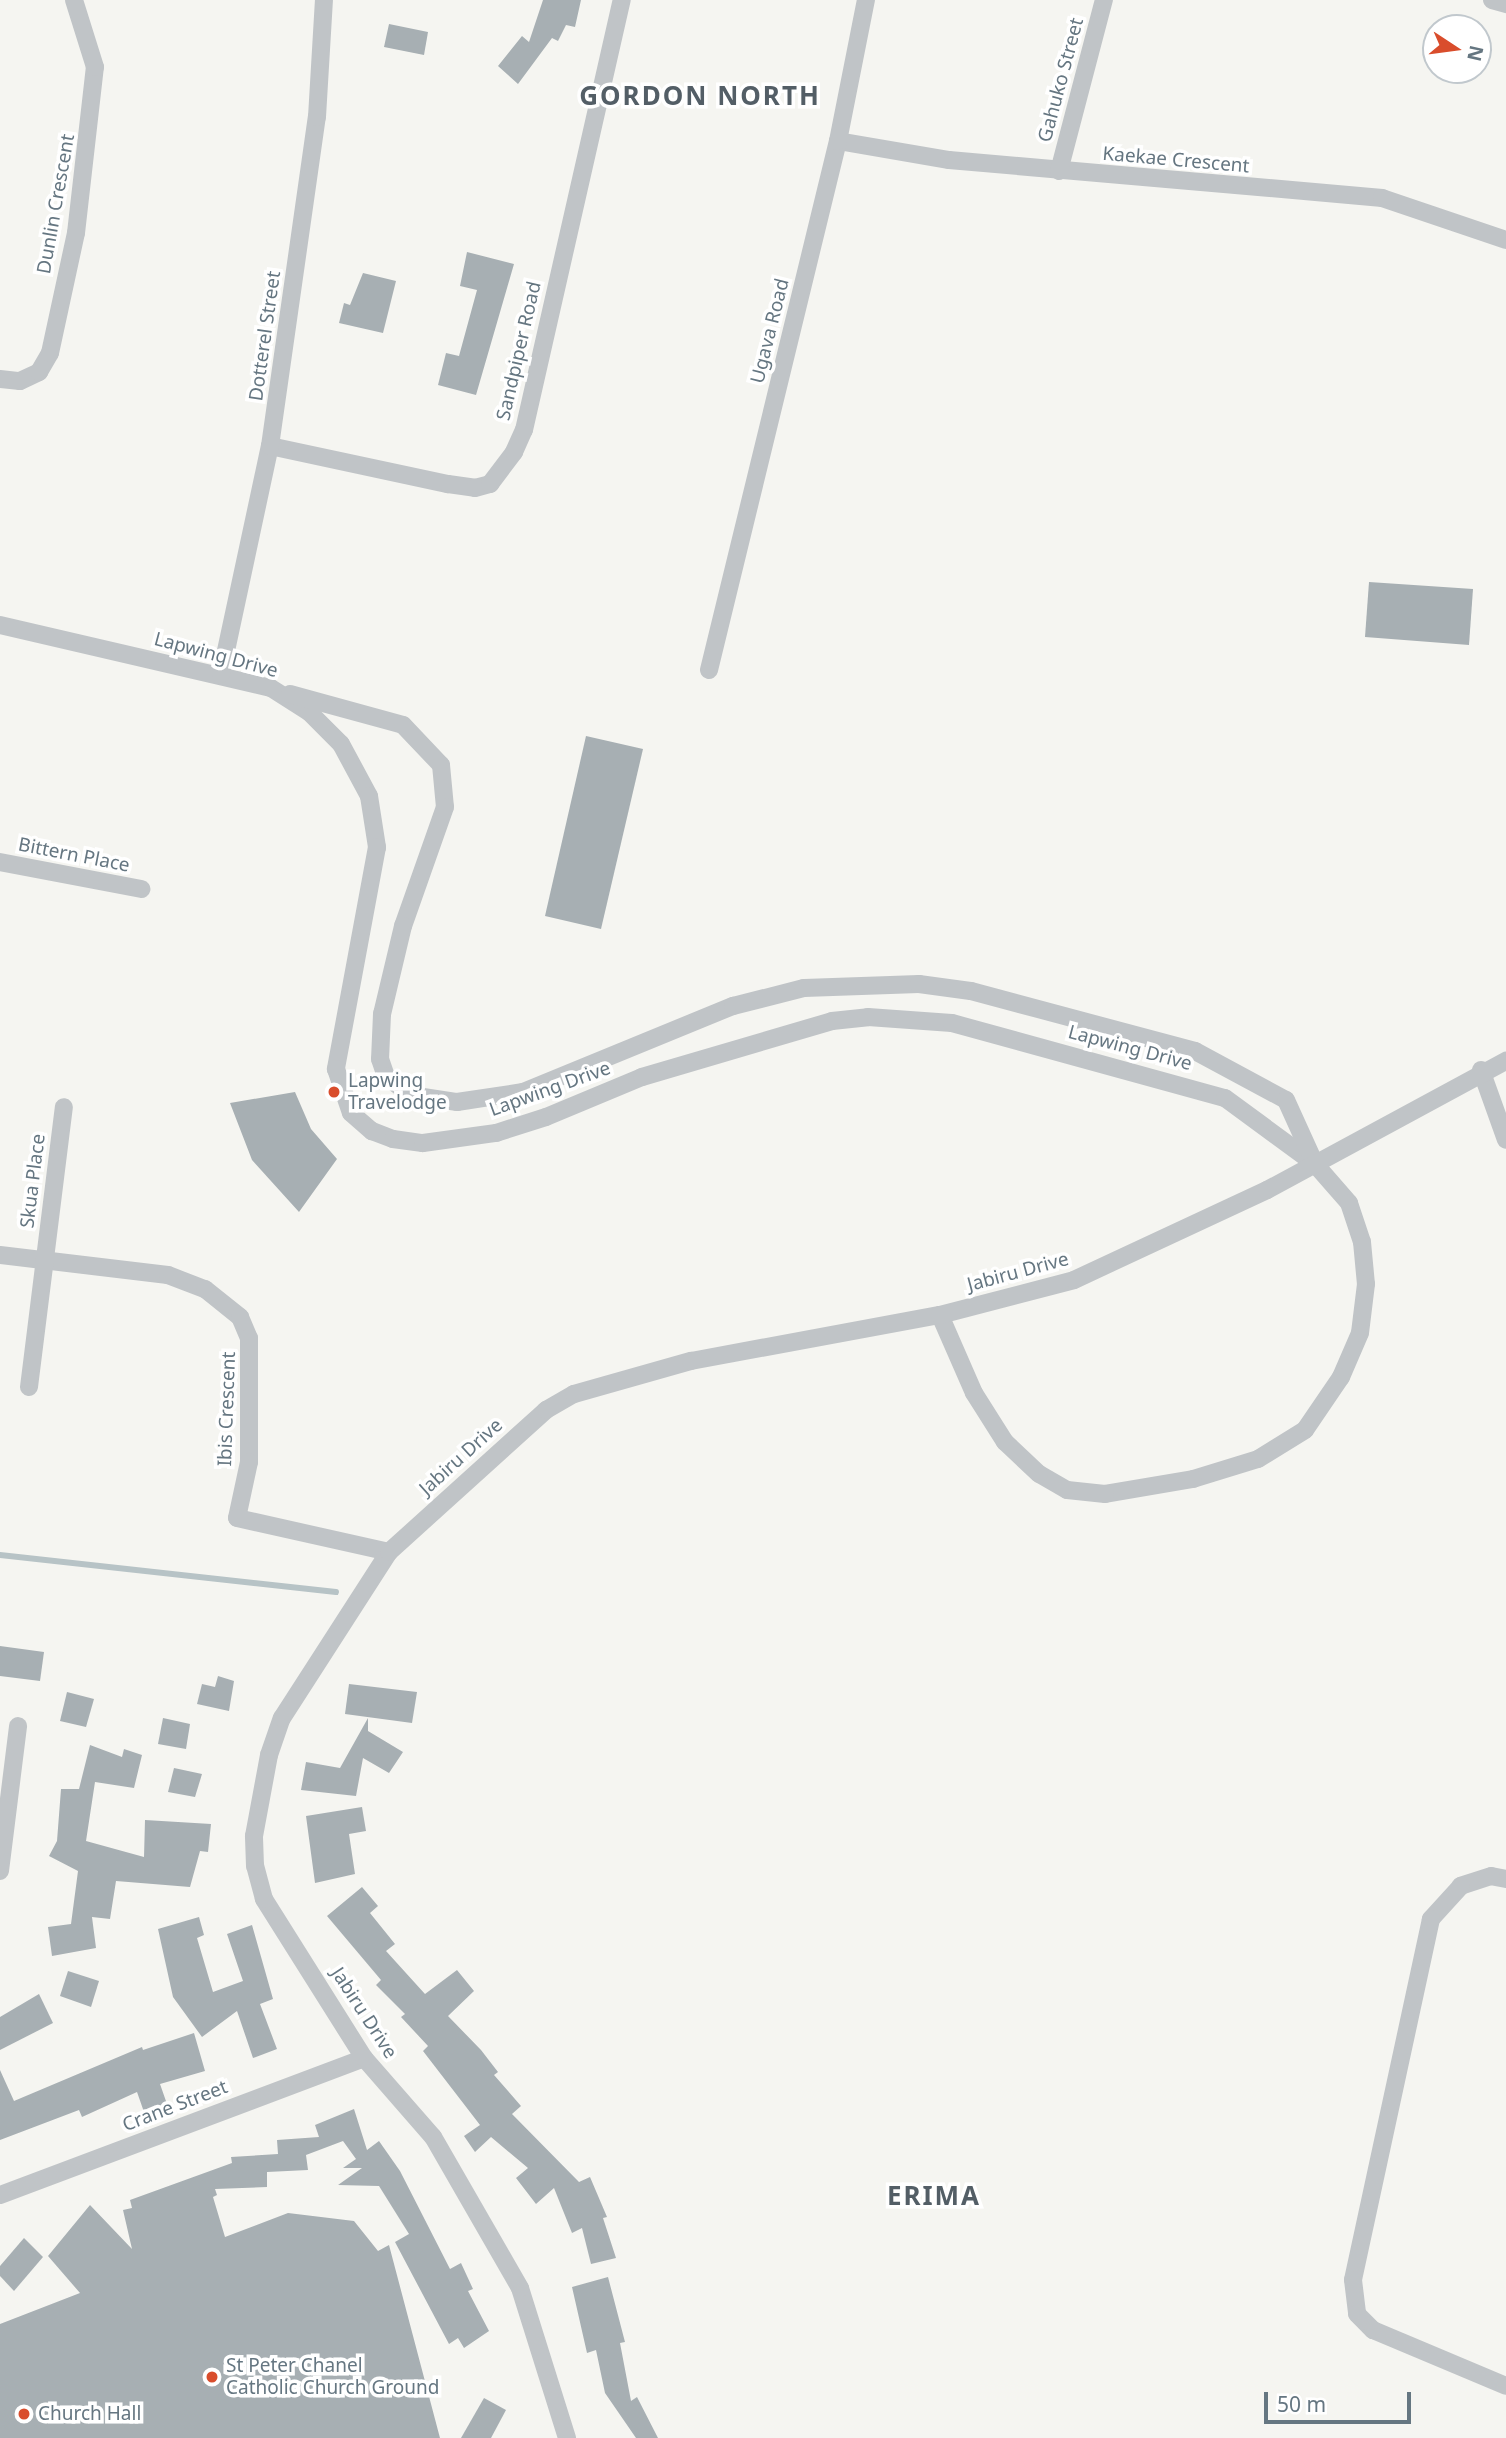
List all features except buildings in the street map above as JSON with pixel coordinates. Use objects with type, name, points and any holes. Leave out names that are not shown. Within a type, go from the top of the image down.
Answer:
[{"type":"street","name":"Dunlin Crescent","points":[[0,379],[20,381],[39,372],[50,353],[76,233],[95,66],[74,0]]},
{"type":"street","name":"Dotterel Street","points":[[221,674],[270,446],[317,117],[324,0]]},
{"type":"street","name":"Sandpiper Road","points":[[270,446],[475,488],[490,484],[498,475],[524,430],[622,0]]},
{"type":"street","name":"Ugava Road","points":[[709,670],[838,141],[866,0]]},
{"type":"street","name":"Gahuko Street","points":[[1059,171],[1104,0]]},
{"type":"street","points":[[1492,0],[1506,4]]},
{"type":"street","name":"Kaekae Crescent","points":[[838,141],[949,160],[1382,198],[1506,240]]},
{"type":"street","name":"Lapwing Drive","points":[[0,625],[221,674],[271,688],[309,712],[341,744],[373,812],[376,871],[336,1069],[351,1113],[372,1131],[423,1143],[496,1133],[547,1117],[642,1077],[832,1021],[868,1017],[951,1023],[1209,1090],[1315,1164]]},
{"type":"street","points":[[271,688],[403,725],[441,765],[445,807],[403,926],[382,1014],[380,1059],[386,1076],[410,1095],[457,1102],[523,1092],[733,1006],[804,988],[919,984],[971,991],[1195,1051],[1286,1100],[1298,1117],[1315,1164],[1349,1203],[1362,1242],[1366,1284],[1360,1333],[1341,1377],[1305,1430],[1258,1459],[1193,1479],[1105,1494],[1066,1490],[1039,1474],[1005,1442],[974,1394],[940,1315]]},
{"type":"street","name":"Bittern Place","points":[[0,862],[141,890]]},
{"type":"street","name":"Jabiru Drive","points":[[567,2438],[520,2288],[433,2137],[365,2058],[264,1899],[255,1866],[254,1836],[269,1755],[282,1718],[388,1552],[545,1410],[574,1394],[691,1361],[940,1315],[1074,1280],[1150,1248],[1315,1164],[1481,1070],[1506,1061]]},
{"type":"street","points":[[1481,1070],[1506,1140]]},
{"type":"street","name":"Skua Place","points":[[29,1387],[64,1107]]},
{"type":"street","name":"Ibis Crescent","points":[[0,1255],[168,1275],[205,1289],[226,1305],[246,1325],[252,1363],[249,1462],[237,1518],[388,1552]]},
{"type":"street","points":[[0,1871],[18,1726]]},
{"type":"street","points":[[1506,1879],[1491,1876],[1461,1886],[1431,1919],[1353,2280],[1357,2314],[1373,2330],[1506,2386]]},
{"type":"street","name":"Crane Street","points":[[0,2195],[365,2058]]},
{"type":"waterway","points":[[0,1555],[336,1592]]},
{"type":"place","name":"Lapwing Travelodge","points":[[334,1092]]},
{"type":"place","name":"St Peter Chanel Catholic Church Ground","points":[[212,2377]]},
{"type":"place","name":"Church Hall","points":[[24,2414]]},
{"type":"district","name":"GORDON NORTH","points":[[700,96]]},
{"type":"district","name":"ERIMA","points":[[934,2196]]}]
